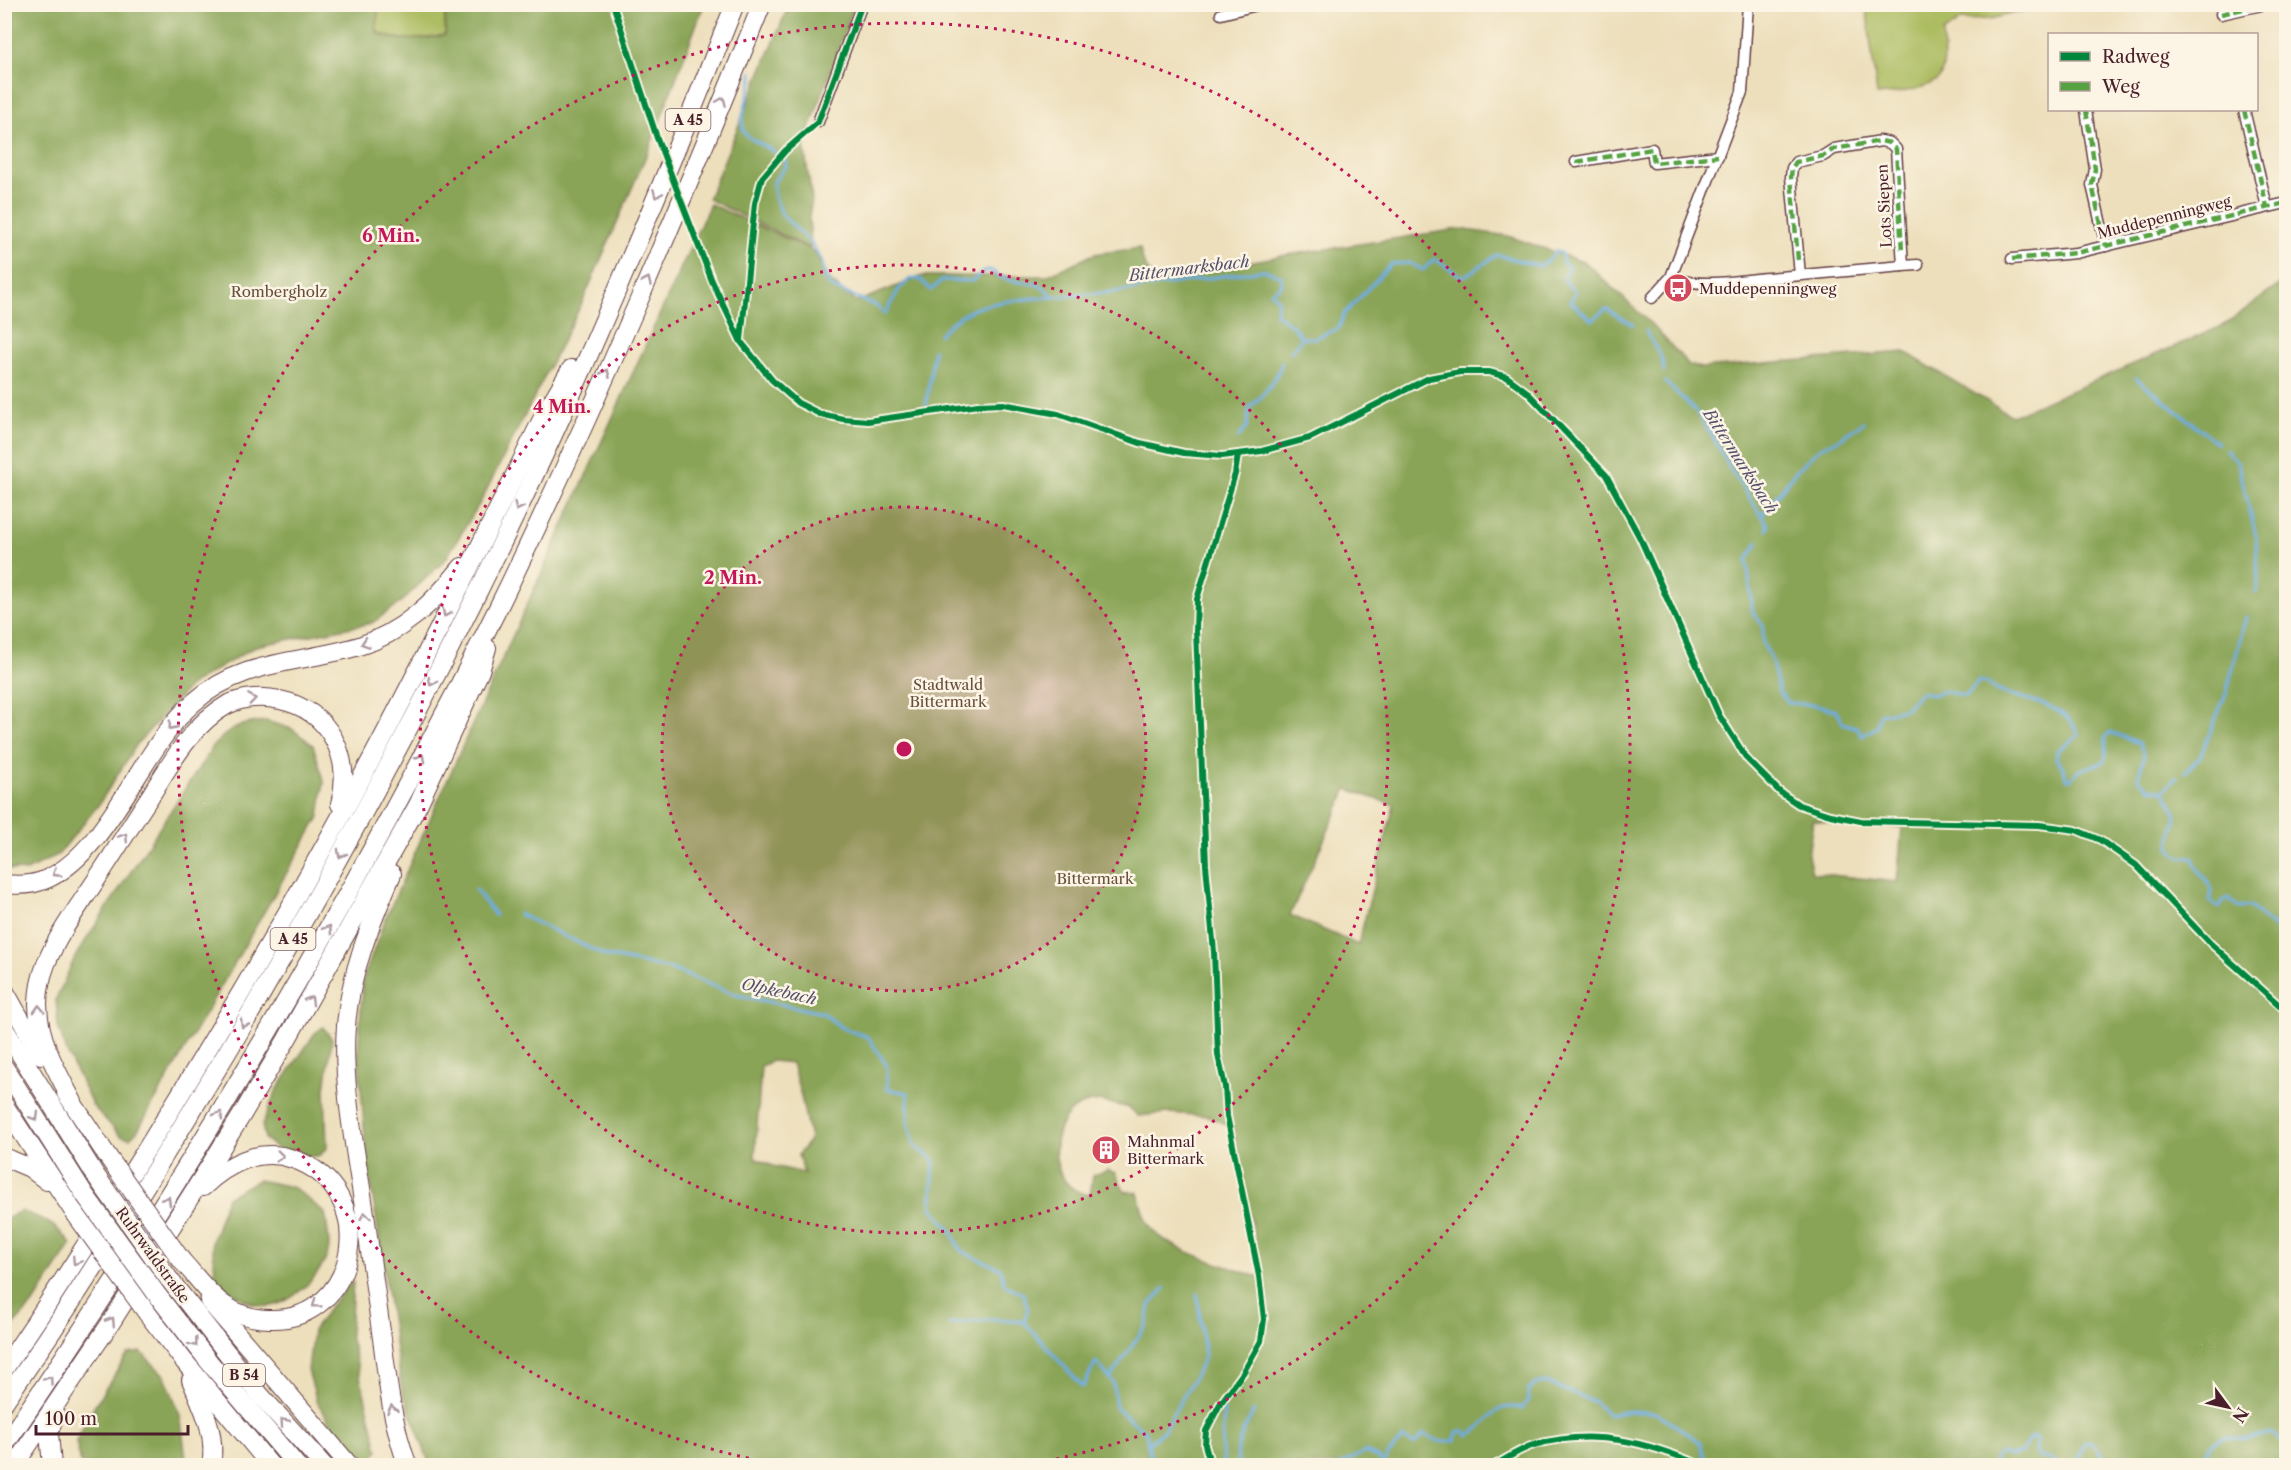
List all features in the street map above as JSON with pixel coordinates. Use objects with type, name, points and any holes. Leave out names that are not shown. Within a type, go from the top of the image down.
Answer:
[{"type":"highway","name":"A 45","points":[[4,1402],[166,1154],[315,901],[425,696],[536,451],[610,305],[735,4]]},
{"type":"highway","name":"A 45","points":[[4,1446],[157,1217],[271,1029],[394,810],[501,601],[564,465],[653,267],[762,4]]},
{"type":"highway","points":[[4,884],[32,884],[48,879],[71,863],[95,836],[174,723],[205,693],[232,677],[253,669],[359,646],[395,630],[423,610],[471,554],[536,451]]},
{"type":"highway","points":[[4,1369],[175,1105],[233,1008],[327,842],[412,681],[491,523]]},
{"type":"highway","points":[[408,1466],[398,1437],[388,1385],[350,1107],[345,1053],[347,1017],[354,974],[372,922],[418,805],[480,671],[501,601]]},
{"type":"highway","points":[[73,1102],[45,1044],[40,1024],[38,1004],[40,984],[46,964],[67,926],[165,772],[198,728],[229,704],[247,699],[268,697],[288,701],[304,707],[314,715],[330,732],[338,746],[345,775],[344,791],[327,842]]},
{"type":"highway","points":[[14,1466],[181,1212],[287,1039],[418,805]]},
{"type":"highway","points":[[4,990],[49,1068],[210,1303],[350,1466]]},
{"type":"highway","name":"Ruhrwaldstraße","points":[[4,1028],[96,1176],[170,1279],[260,1395],[324,1466]]},
{"type":"highway","name":"B 54","points":[[4,1067],[85,1195],[158,1296],[210,1363],[297,1466]]},
{"type":"highway","points":[[4,1105],[74,1212],[147,1313],[272,1466]]},
{"type":"highway","points":[[181,1212],[203,1186],[225,1169],[254,1156],[278,1155],[304,1163],[327,1179],[346,1211],[351,1236],[346,1263],[333,1288],[324,1298],[307,1310],[288,1318],[275,1320],[251,1317],[227,1307],[215,1298],[182,1261]]},
{"type":"highway","points":[[4,1157],[30,1168],[43,1178],[74,1212]]},
{"type":"highway","points":[[4,1352],[23,1334],[48,1304]]},
{"type":"highway","points":[[184,1361],[211,1431],[213,1445],[211,1466]]},
{"type":"highway","points":[[52,1466],[49,1433],[56,1411],[70,1383]]},
{"type":"street","points":[[818,122],[862,4]]},
{"type":"street","points":[[1221,14],[1262,4]]},
{"type":"street","points":[[1652,298],[1671,277],[1742,92],[1748,4]]},
{"type":"street","points":[[2221,14],[2266,4]]},
{"type":"street","points":[[2086,111],[2095,169],[2092,185],[2106,246]]},
{"type":"street","points":[[2244,111],[2268,207]]},
{"type":"street","name":"Lots Siepen","points":[[1800,275],[1792,168],[1802,159],[1823,156],[1834,149],[1881,141],[1890,143],[1896,149],[1903,266]]},
{"type":"street","points":[[1576,162],[1652,149],[1654,163],[1718,156]]},
{"type":"street","name":"Muddepenningweg","points":[[2012,259],[2076,254],[2286,203]]},
{"type":"street","name":"Lots Siepen","points":[[1671,277],[1680,281],[1709,282],[1918,265]]},
{"type":"green space","points":[[1866,4],[2049,5],[1989,19],[1961,20],[1943,33],[1943,66],[1936,81],[1912,90],[1877,95]]},
{"type":"green space","name":"Rombergholz","points":[[4,5],[378,5],[377,32],[393,38],[410,40],[445,35],[445,5],[704,5],[649,149],[581,305],[480,503],[445,560],[400,603],[372,623],[256,646],[192,684],[137,744],[99,804],[59,854],[27,871],[4,869]]},
{"type":"green space","points":[[378,5],[445,5],[445,35],[410,40],[393,38],[377,32]]},
{"type":"green space","points":[[789,5],[854,5],[804,145],[812,200],[809,216],[811,246],[809,248],[708,199]]},
{"type":"green space","name":"Stadtwald Bittermark","points":[[710,204],[814,251],[830,281],[857,302],[922,276],[1046,276],[1094,254],[1140,248],[1142,258],[1151,274],[1160,279],[1280,256],[1459,229],[1508,236],[1586,263],[1652,325],[1689,365],[1701,368],[1905,352],[2012,416],[2222,326],[2286,280],[2286,1465],[430,1465],[402,1390],[366,1152],[358,1052],[363,980],[384,922]],"holes":[[[1347,789],[1394,805],[1358,945],[1290,915]],[[1813,820],[1859,827],[1902,827],[1897,882],[1812,873],[1808,856]],[[772,1061],[792,1063],[810,1139],[798,1155],[804,1173],[773,1166],[755,1158],[761,1066]],[[1101,1101],[1130,1108],[1138,1116],[1169,1113],[1208,1116],[1233,1128],[1262,1275],[1255,1276],[1199,1256],[1159,1236],[1146,1220],[1138,1193],[1124,1191],[1116,1173],[1108,1170],[1093,1175],[1090,1195],[1076,1191],[1066,1183],[1056,1158],[1059,1131],[1065,1119],[1074,1109],[1084,1104]]]},
{"type":"green space","points":[[266,721],[292,729],[313,745],[324,781],[319,817],[138,1130],[130,1138],[121,1136],[93,1106],[68,1055],[58,1027],[56,999],[76,955],[214,745],[225,734],[237,727]]},
{"type":"green space","points":[[323,1027],[332,1039],[325,1089],[327,1148],[319,1156],[310,1156],[293,1150],[279,1150],[265,1139],[262,1125],[276,1091],[315,1033]]},
{"type":"green space","points":[[258,1180],[293,1187],[325,1213],[328,1234],[329,1246],[322,1267],[294,1296],[271,1306],[249,1302],[216,1281],[212,1242],[227,1197]]},
{"type":"green space","points":[[21,1211],[49,1223],[71,1244],[34,1303],[5,1334],[5,1219]]},
{"type":"green space","points":[[353,1281],[350,1335],[378,1450],[369,1463],[362,1460],[336,1432],[317,1402],[308,1370],[313,1331],[331,1305]]},
{"type":"green space","points":[[141,1352],[165,1376],[180,1415],[187,1465],[81,1465],[76,1441],[95,1405],[128,1354]]},
{"type":"waterway","name":"Bittermarksbach","points":[[752,72],[743,114],[743,129],[746,135],[774,152]]},
{"type":"waterway","name":"Bittermarksbach","points":[[785,160],[786,166],[773,183],[782,215],[810,242],[821,259],[826,280],[831,287],[875,305],[885,314],[899,289],[910,279],[920,279],[931,290],[943,280],[972,281],[983,271],[990,270],[1003,278],[1035,284],[1053,297],[1114,292],[1264,270],[1281,276],[1282,285],[1271,292],[1278,300],[1276,314],[1292,325],[1302,338],[1315,338],[1339,328],[1344,314],[1391,264],[1410,263],[1423,270],[1434,259],[1463,277],[1497,255],[1540,266],[1552,257],[1556,250],[1562,253],[1563,263],[1569,267],[1564,280],[1576,292],[1570,301],[1592,320],[1606,309],[1633,325]]},
{"type":"waterway","points":[[939,335],[963,314],[977,308],[1005,301],[1052,297]]},
{"type":"waterway","name":"Bittermarksbach","points":[[1646,331],[1660,354],[1664,371]]},
{"type":"waterway","points":[[1291,352],[1302,338]]},
{"type":"waterway","points":[[926,406],[934,350]]},
{"type":"waterway","points":[[1238,438],[1246,428],[1250,407],[1269,387],[1282,363]]},
{"type":"waterway","points":[[2136,378],[2217,443]]},
{"type":"waterway","name":"Bittermarksbach","points":[[1665,382],[1696,411],[1730,469],[1768,525],[1767,530]]},
{"type":"waterway","points":[[1762,515],[1796,471],[1820,448],[1841,438],[1863,422]]},
{"type":"waterway","points":[[2226,450],[2238,463],[2256,536],[2258,581],[2256,592]]},
{"type":"waterway","name":"Bittermarksbach","points":[[1758,542],[1747,560],[1753,613],[1763,625],[1763,643],[1772,661],[1779,692],[1789,703],[1816,705],[1835,710],[1843,723],[1858,728],[1862,736],[1877,727],[1880,714],[1905,709],[1921,692],[1932,695],[1944,691],[1966,696],[1979,681],[1982,681],[1999,691],[2055,709],[2073,724],[2079,735],[2057,751],[2056,759],[2064,768],[2066,779],[2071,779],[2077,772],[2102,762],[2105,758],[2105,738],[2110,732],[2139,743],[2144,755],[2138,778],[2149,788],[2163,791],[2170,802],[2176,819],[2170,848],[2179,857],[2193,858],[2196,867],[2212,890],[2210,902],[2219,908],[2228,898],[2239,908],[2250,906],[2282,934],[2286,932]]},
{"type":"waterway","points":[[2185,772],[2200,757],[2226,694],[2246,617]]},
{"type":"waterway","points":[[2163,791],[2177,777]]},
{"type":"waterway","name":"Olpkebach","points":[[476,890],[495,915]]},
{"type":"waterway","name":"Olpkebach","points":[[519,914],[606,956],[671,969],[736,995],[823,1013],[842,1028],[868,1037],[887,1066],[887,1089],[908,1093],[908,1123],[915,1146],[934,1160],[931,1207],[950,1229],[961,1251],[1001,1269],[1004,1284],[1023,1294],[1028,1308],[1024,1322],[1083,1387],[1096,1362],[1113,1382],[1116,1408],[1146,1432],[1152,1466]]},
{"type":"waterway","points":[[1110,1378],[1147,1324],[1150,1305],[1165,1288]]},
{"type":"waterway","points":[[1148,1444],[1164,1430],[1205,1355],[1197,1294]]},
{"type":"waterway","points":[[949,1324],[998,1319],[1024,1322]]},
{"type":"waterway","name":"Olpkebach","points":[[1337,1466],[1365,1452],[1377,1457],[1383,1465],[1387,1456],[1403,1438],[1414,1444],[1424,1434],[1443,1442],[1455,1440],[1457,1432],[1464,1431],[1469,1435],[1497,1410],[1522,1408],[1528,1400],[1528,1391],[1536,1384],[1545,1382],[1595,1402],[1609,1415],[1630,1411],[1657,1413],[1700,1442],[1704,1457]]},
{"type":"waterway","points":[[1224,1410],[1222,1450],[1224,1466]]},
{"type":"waterway","points":[[1239,1466],[1239,1444],[1254,1411]]},
{"type":"waterway","name":"Olpkebach","points":[[2199,1466],[2211,1444],[2223,1437],[2247,1439],[2271,1433],[2286,1443],[2286,1451]]},
{"type":"waterway","name":"Olpkebach","points":[[1993,1466],[1996,1457],[2001,1454],[2010,1456],[2022,1453],[2031,1437],[2036,1439],[2036,1451],[2040,1458],[2050,1458],[2061,1466]]},
{"type":"waterway","name":"Olpkebach","points":[[2072,1466],[2079,1458],[2084,1442],[2096,1447],[2107,1466]]},
{"type":"waterway","name":"Olpkebach","points":[[2123,1466],[2132,1456],[2140,1466]]},
{"type":"marked path","points":[[2221,14],[2266,4]]},
{"type":"marked path","points":[[2086,111],[2095,169],[2092,185],[2106,246]]},
{"type":"marked path","points":[[2244,111],[2267,207]]},
{"type":"marked path","points":[[1798,260],[1791,177],[1792,168],[1796,162],[1823,156],[1834,149],[1881,141],[1890,143],[1896,149],[1902,252]]},
{"type":"marked path","points":[[1576,162],[1652,149],[1654,163],[1718,156]]},
{"type":"marked path","points":[[2012,259],[2076,253],[2286,203]]},
{"type":"cycle path","points":[[613,4],[657,138],[712,281],[741,342],[772,380],[798,403],[820,414],[868,421],[978,405],[1003,404],[1058,414],[1140,443],[1184,453],[1222,456],[1262,451],[1310,438],[1429,378],[1460,372],[1489,372],[1507,377],[1527,392],[1606,475],[1640,538],[1719,715],[1747,759],[1780,792],[1799,805],[1830,815],[1861,821],[2039,825],[2076,830],[2100,840],[2136,865],[2211,944],[2286,1011]]},
{"type":"cycle path","points":[[741,340],[755,203],[762,178],[785,151],[818,122],[862,4]]},
{"type":"cycle path","points":[[1211,1466],[1205,1445],[1206,1431],[1220,1404],[1243,1373],[1261,1341],[1264,1319],[1259,1276],[1227,1116],[1225,1087],[1218,1055],[1214,952],[1206,865],[1196,631],[1197,599],[1235,474],[1238,455]]},
{"type":"cycle path","points":[[1493,1466],[1534,1445],[1578,1438],[1599,1438],[1641,1444],[1703,1466]]},
{"type":"place","name":"Muddepenningweg","points":[[1678,288]]},
{"type":"place","name":"Mahnmal Bittermark","points":[[1106,1150]]},
{"type":"park label","name":"Bittermark","points":[[1095,878]]}]
